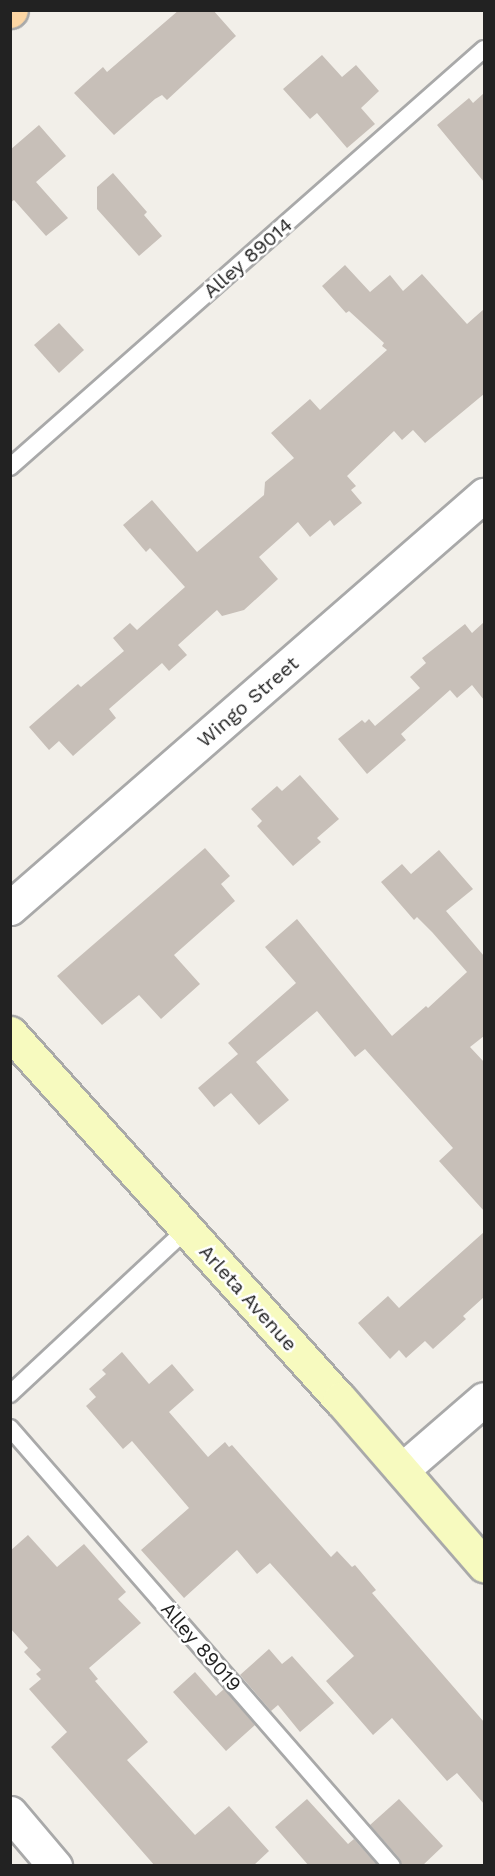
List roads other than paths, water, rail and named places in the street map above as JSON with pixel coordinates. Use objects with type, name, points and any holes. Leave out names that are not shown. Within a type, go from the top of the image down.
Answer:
[{"type":"main road","name":"Arleta Avenue","points":[[10,1033],[402,1470],[484,1565]]},
{"type":"street","name":"Wingo Street","points":[[10,908],[484,495]]},
{"type":"street","points":[[402,1470],[484,1399]]},
{"type":"street","points":[[10,1813],[55,1866]]},
{"type":"lane","name":"Alley 89014","points":[[10,467],[484,49]]},
{"type":"lane","points":[[10,1394],[186,1230]]},
{"type":"lane","name":"Alley 89019","points":[[10,1428],[392,1866]]}]
